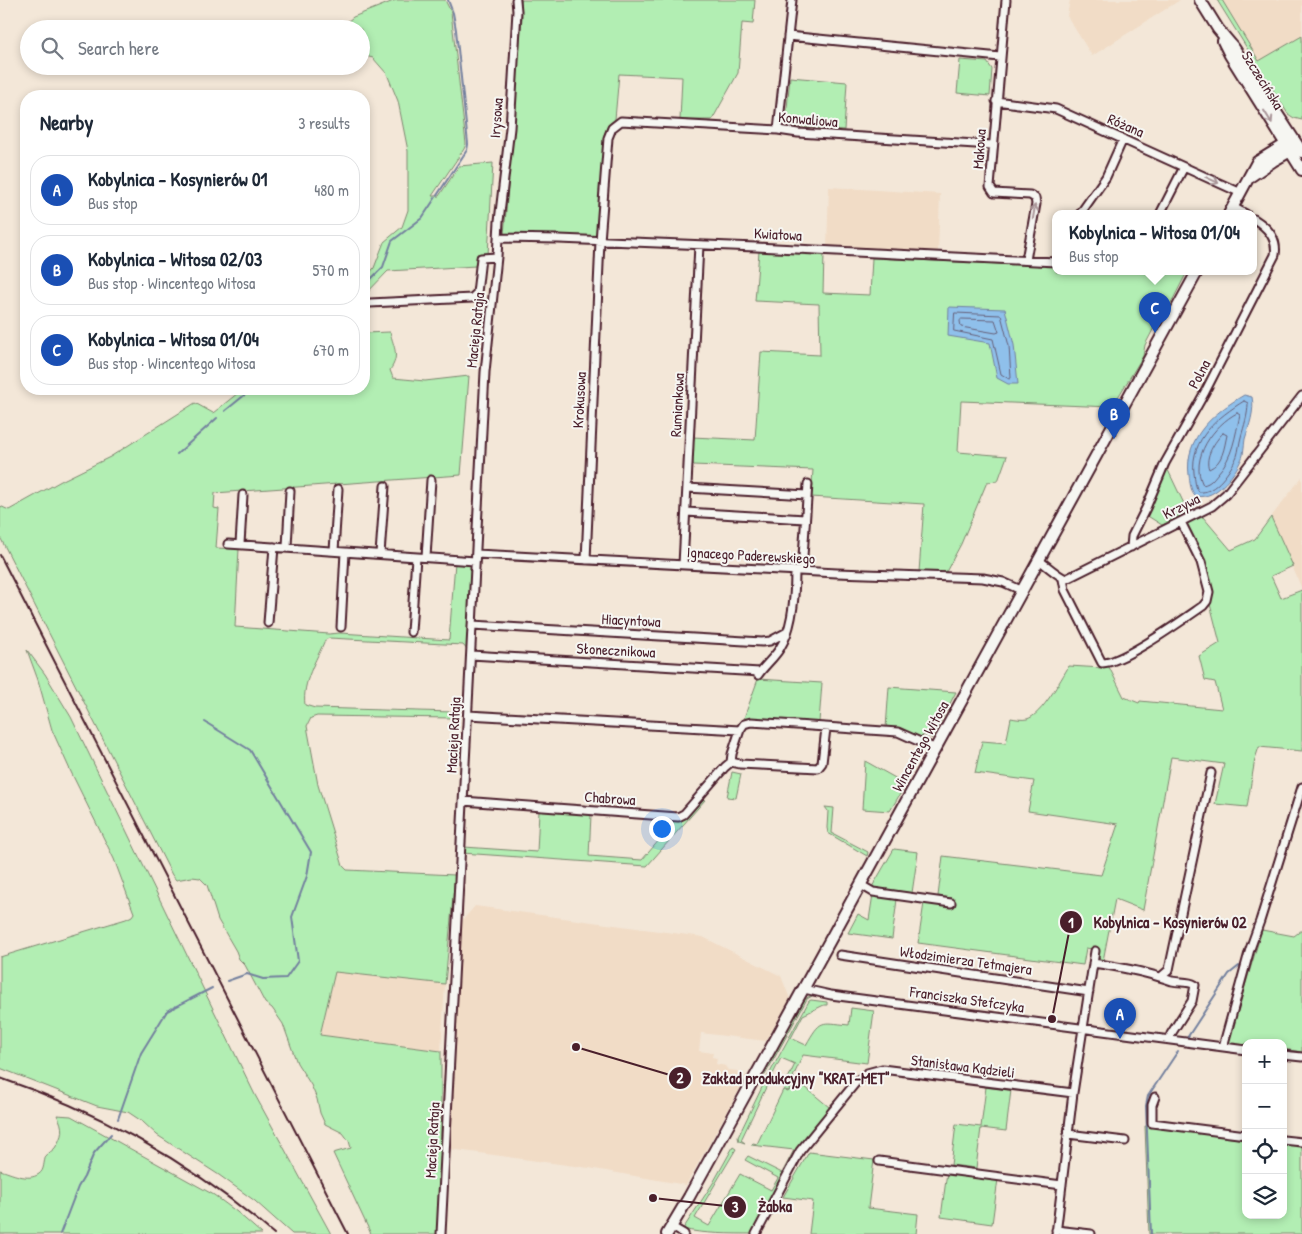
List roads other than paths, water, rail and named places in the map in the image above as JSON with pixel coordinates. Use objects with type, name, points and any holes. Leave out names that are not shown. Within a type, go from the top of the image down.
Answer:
[{"type":"street","name":"Irysowa","points":[[498,238],[510,128],[518,11],[516,0]]},
{"type":"street","points":[[778,130],[792,0]]},
{"type":"street","name":"Makowa","points":[[1006,0],[992,145],[990,187],[991,192],[1030,195],[1035,198],[1026,260]]},
{"type":"street","name":"Szczecińska","points":[[1200,0],[1218,29],[1230,55],[1296,144],[1302,170]]},
{"type":"street","points":[[788,36],[1000,57]]},
{"type":"street","name":"Różana","points":[[996,101],[1056,108],[1240,193]]},
{"type":"street","name":"Konwaliowa","points":[[621,121],[992,145]]},
{"type":"street","name":"Krokusowa","points":[[586,560],[600,241],[608,138],[612,128],[621,121]]},
{"type":"street","points":[[1083,210],[1106,177],[1124,139]]},
{"type":"street","points":[[1231,210],[1249,178],[1296,144]]},
{"type":"street","points":[[1162,210],[1184,167]]},
{"type":"street","name":"Polna","points":[[1131,547],[1132,536],[1165,463],[1275,255],[1276,241],[1263,224],[1257,221]]},
{"type":"street","name":"Kwiatowa","points":[[498,238],[1052,262]]},
{"type":"street","name":"Macieja Rataja","points":[[441,1234],[485,372],[498,238]]},
{"type":"street","name":"Rumiankowa","points":[[683,565],[699,246]]},
{"type":"street","points":[[370,303],[472,298],[477,292],[480,258],[497,257]]},
{"type":"street","name":"Wincentego Witosa","points":[[670,1230],[804,990],[1194,275]]},
{"type":"street","name":"Krzywa","points":[[1063,579],[1069,578],[1212,506],[1226,494],[1302,396]]},
{"type":"street","points":[[426,557],[431,480]]},
{"type":"street","points":[[787,632],[798,571],[808,484]]},
{"type":"street","points":[[380,554],[385,486]]},
{"type":"street","points":[[687,488],[807,495]]},
{"type":"street","points":[[334,551],[338,489]]},
{"type":"street","points":[[287,547],[290,491]]},
{"type":"street","points":[[240,544],[243,495]]},
{"type":"street","points":[[686,512],[805,520]]},
{"type":"street","points":[[1039,560],[1063,579],[1065,590],[1102,663],[1115,660],[1154,638],[1203,606],[1207,601],[1209,592],[1201,562],[1181,522]]},
{"type":"street","name":"Ignacego Paderewskiego","points":[[228,544],[426,557],[586,560],[983,578],[1003,582],[1023,591]]},
{"type":"street","points":[[268,623],[274,547]]},
{"type":"street","points":[[341,626],[345,552]]},
{"type":"street","points":[[410,632],[416,556]]},
{"type":"street","name":"Hiacyntowa","points":[[472,625],[762,642],[770,641],[787,632]]},
{"type":"street","name":"Słonecznikowa","points":[[471,655],[759,674],[780,649],[787,632]]},
{"type":"street","points":[[468,715],[740,730],[744,724],[751,722],[898,732],[936,749]]},
{"type":"street","points":[[731,762],[818,768],[822,763],[826,728]]},
{"type":"street","name":"Chabrowa","points":[[462,801],[678,817],[684,814],[731,762],[740,730]]},
{"type":"street","points":[[1162,976],[1169,970],[1211,773]]},
{"type":"street","points":[[1223,1046],[1250,949],[1302,787]]},
{"type":"street","points":[[861,885],[874,892],[951,902]]},
{"type":"street","points":[[1091,1234],[1056,1232],[1073,1093],[1095,951]]},
{"type":"street","name":"Włodzimierza Tetmajera","points":[[840,955],[1089,992]]},
{"type":"street","points":[[1093,963],[1162,976],[1195,985],[1192,1001],[1171,1034],[1170,1039]]},
{"type":"street","name":"Franciszka Stefczyka","points":[[804,990],[1242,1049]]},
{"type":"street","points":[[1287,1055],[1302,1057]]},
{"type":"street","name":"Stanisława Kądzieli","points":[[756,1234],[800,1151],[857,1080],[867,1073],[882,1069],[1073,1093]]},
{"type":"street","points":[[1155,1097],[1152,1105],[1152,1123],[1242,1134]]},
{"type":"street","points":[[1068,1134],[1125,1141]]},
{"type":"street","points":[[1287,1140],[1302,1142]]},
{"type":"street","points":[[879,1161],[1062,1184]]},
{"type":"street","points":[[670,1230],[684,1234]]},
{"type":"water","points":[[949,307],[1005,309],[1014,345],[1018,384],[1008,384],[997,378],[990,343],[948,336]]},
{"type":"water","points":[[1244,395],[1252,397],[1253,408],[1240,462],[1231,476],[1218,489],[1211,494],[1196,496],[1191,486],[1189,475],[1191,449],[1204,427],[1222,409]]},
{"type":"waterway","points":[[370,280],[383,267],[392,241],[422,218],[467,150],[468,144],[456,30],[448,0]]},
{"type":"waterway","points":[[225,411],[245,395]]},
{"type":"waterway","points":[[177,454],[217,418]]},
{"type":"waterway","points":[[205,722],[250,750],[311,852],[307,876],[292,917],[298,961],[286,978],[263,979],[247,974],[227,981]]},
{"type":"waterway","points":[[1187,1038],[1229,974],[1239,966]]},
{"type":"waterway","points":[[118,1119],[141,1053],[167,1011],[212,988]]},
{"type":"waterway","points":[[1151,1234],[1146,1106],[1148,1096],[1178,1051]]},
{"type":"waterway","points":[[60,1234],[78,1187],[94,1153],[111,1134]]},
{"type":"railway","points":[[0,555],[348,1234]]},
{"type":"railway","points":[[0,1078],[74,1107],[145,1143],[212,1185],[274,1234]]},
{"type":"place","name":"Kobylnica - Witosa 01/04","points":[[1155,333]]},
{"type":"place","name":"Kobylnica - Witosa 02/03","points":[[1114,439]]},
{"type":"place","name":"Kobylnica - Kosynierów 02","points":[[1052,1019]]},
{"type":"place","name":"Kobylnica - Kosynierów 01","points":[[1120,1039]]},
{"type":"place","name":"Zakład produkcyjny \"KRAT-MET\"","points":[[576,1047]]},
{"type":"place","name":"Żabka","points":[[653,1198]]}]
